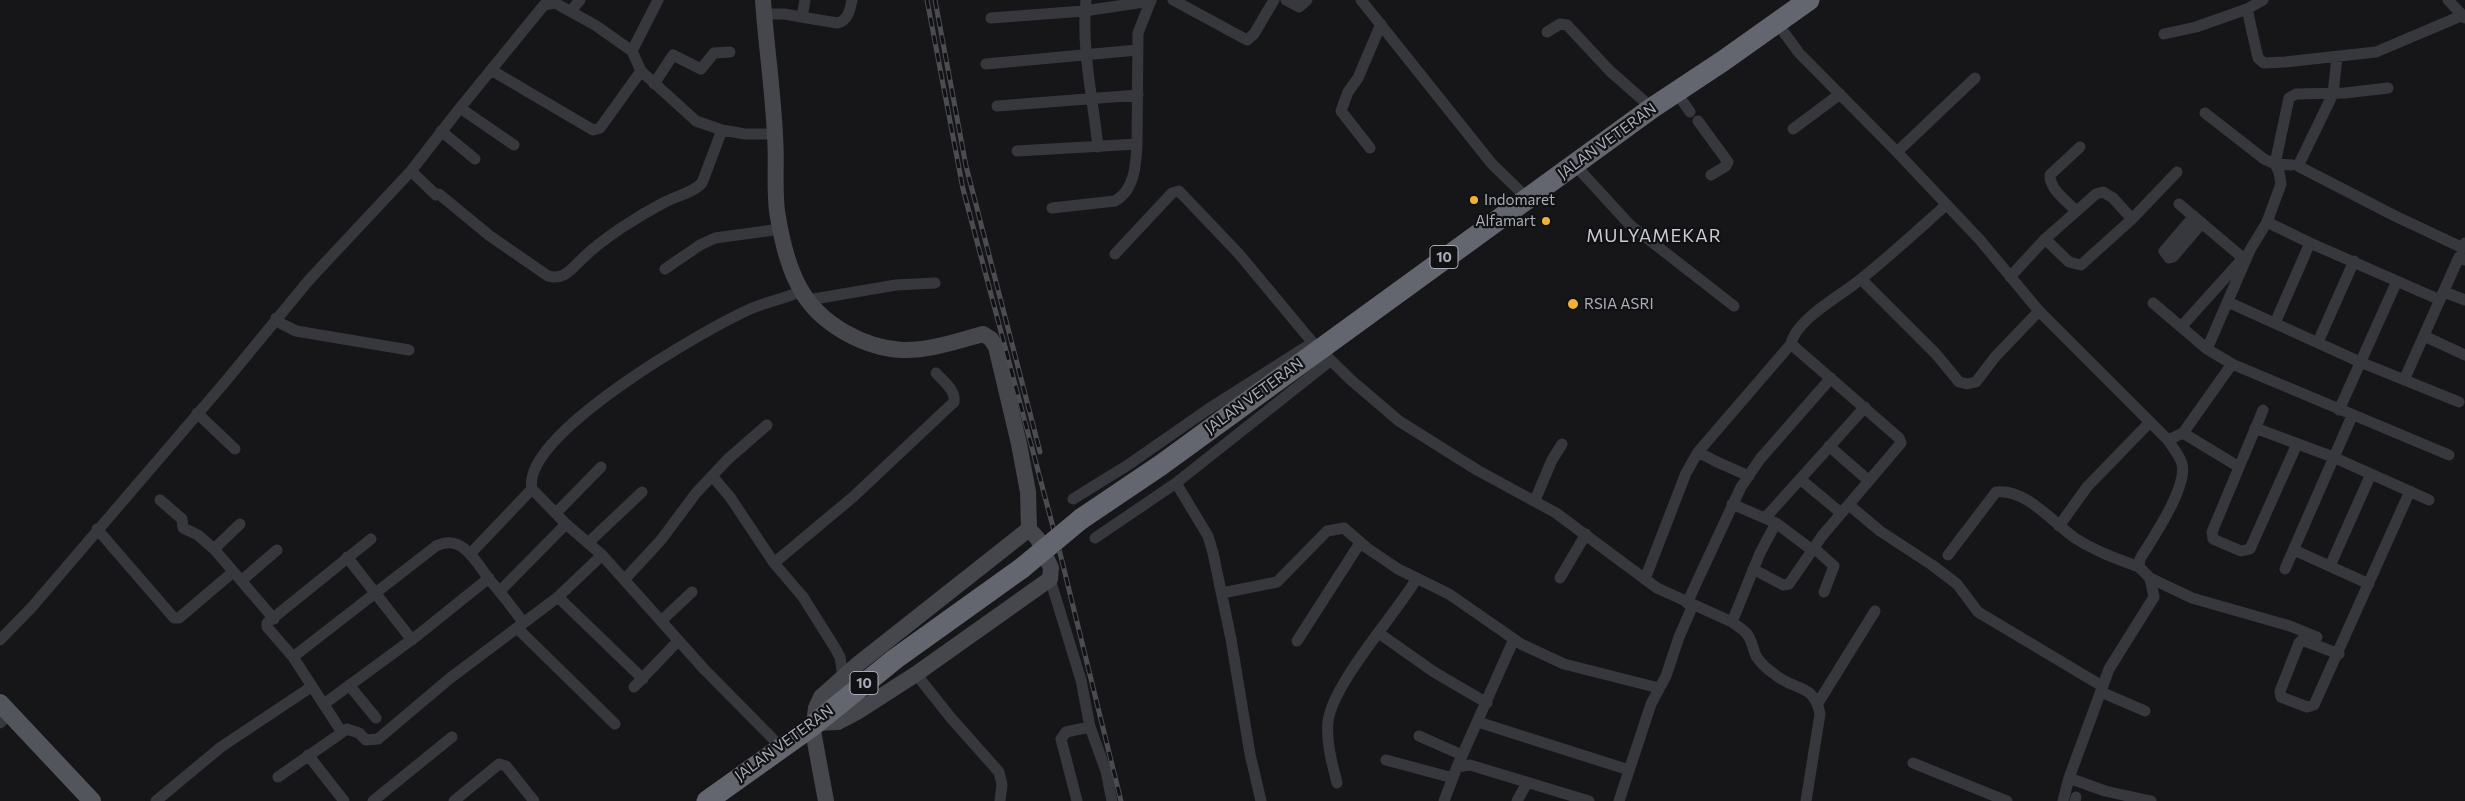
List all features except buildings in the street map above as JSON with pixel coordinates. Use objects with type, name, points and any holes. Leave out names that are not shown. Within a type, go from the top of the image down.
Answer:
[{"type":"highway","name":"JALAN VETERAN","points":[[706,801],[814,723],[894,659],[1022,568],[1081,519],[1161,465],[1321,351],[1652,108],[1677,93],[1777,23],[1796,4]]},
{"type":"main road","points":[[3,713],[92,801]]},
{"type":"street","points":[[571,11],[580,0]]},
{"type":"street","points":[[632,51],[658,0]]},
{"type":"street","points":[[802,17],[805,0]]},
{"type":"street","points":[[852,0],[847,17],[843,22],[834,23],[764,7],[775,134],[777,210],[794,274],[805,296],[841,330],[880,347],[903,350],[983,334],[991,339],[996,347],[1019,444],[1028,492],[1029,529],[1038,539],[1051,568],[1050,579],[1081,680],[1090,726],[1106,771],[1112,801]]},
{"type":"street","points":[[991,18],[1087,3],[1151,0],[1138,33],[1137,144],[1135,171],[1130,185],[1120,198],[1115,201],[1052,208]]},
{"type":"street","points":[[1173,0],[1248,40],[1254,34],[1274,0]]},
{"type":"street","points":[[1286,0],[1299,7],[1307,0]]},
{"type":"street","points":[[1361,0],[1492,164],[1527,198]]},
{"type":"street","points":[[2164,34],[2196,27],[2247,9],[2263,0]]},
{"type":"street","points":[[2247,9],[2260,61],[2285,62],[2338,57],[2388,49],[2464,17],[2448,0]]},
{"type":"street","points":[[0,640],[32,607],[309,280],[411,171],[441,131],[544,5],[555,3],[571,11],[632,51],[641,71],[696,121],[722,130],[745,134],[775,134]]},
{"type":"street","points":[[1087,3],[1086,54],[1098,147]]},
{"type":"street","points":[[1777,23],[1799,53],[1897,152],[1980,240],[2039,311],[2168,440],[2182,464],[2181,478],[2175,496],[2140,559],[2139,567]]},
{"type":"street","points":[[1370,148],[1343,115],[1341,108],[1348,92],[1358,78],[1381,24]]},
{"type":"street","points":[[1547,32],[1560,24],[1567,25],[1610,71],[1652,108]]},
{"type":"street","points":[[986,64],[1137,50]]},
{"type":"street","points":[[654,84],[673,54],[702,69],[713,54],[730,52]]},
{"type":"street","points":[[2338,57],[2333,94],[2298,166],[2463,248],[2465,243]]},
{"type":"street","points":[[491,70],[593,130],[600,128],[641,71]]},
{"type":"street","points":[[1897,152],[1975,78]]},
{"type":"street","points":[[2207,349],[2247,254],[2267,222],[2281,184],[2275,164],[2289,98],[2296,94],[2333,94],[2388,88]]},
{"type":"street","points":[[1677,93],[1690,112]]},
{"type":"street","points":[[997,106],[1138,94]]},
{"type":"street","points":[[1793,129],[1840,94]]},
{"type":"street","points":[[460,108],[514,145]]},
{"type":"street","points":[[2205,113],[2264,159],[2275,164],[2292,165]]},
{"type":"street","points":[[1698,121],[1728,162],[1726,166],[1711,175]]},
{"type":"street","points":[[411,171],[436,194],[439,194],[490,236],[548,276],[557,277],[566,275],[590,251],[648,211],[678,195],[698,188],[702,183],[722,130]]},
{"type":"street","points":[[441,131],[474,159]]},
{"type":"street","points":[[1017,151],[1137,144]]},
{"type":"street","points":[[2076,211],[2054,187],[2050,175],[2080,147]]},
{"type":"street","points":[[1575,165],[1630,225],[1734,306]]},
{"type":"street","points":[[2045,239],[2069,262],[2077,266],[2081,265],[2132,218],[2177,172]]},
{"type":"street","points":[[1115,254],[1172,193],[1178,191],[1239,254],[1321,351],[1409,428],[1477,470],[1535,500],[1586,534],[1663,592],[1732,622],[1747,635],[1757,657],[1774,674],[1808,692],[1814,696],[1818,703],[1820,714],[1806,801]]},
{"type":"street","points":[[2010,277],[2045,239],[2096,194],[2103,192],[2112,198],[2132,218]]},
{"type":"street","points":[[2179,204],[2198,220],[2247,254]]},
{"type":"street","points":[[1645,579],[1686,473],[1698,452],[1791,344],[1793,337],[1813,316],[1861,279],[1946,205]]},
{"type":"street","points":[[2267,222],[2397,281],[2442,296],[2465,300]]},
{"type":"street","points":[[665,269],[700,245],[715,238],[781,229]]},
{"type":"street","points":[[2275,323],[2310,243]]},
{"type":"street","points":[[2181,326],[2247,254]]},
{"type":"street","points":[[2404,380],[2459,258],[2465,260]]},
{"type":"street","points":[[2318,342],[2354,261]]},
{"type":"street","points":[[1861,279],[1936,354],[1960,382],[1967,384],[1976,382],[1995,357],[2039,311]]},
{"type":"street","points":[[2339,410],[2397,281]]},
{"type":"street","points":[[471,553],[532,489],[532,478],[536,467],[551,446],[570,426],[611,392],[673,350],[719,324],[758,306],[787,298],[896,285],[935,283]]},
{"type":"street","points":[[2228,302],[2360,362],[2459,402]]},
{"type":"street","points":[[2153,303],[2207,349],[2232,364],[2352,416],[2449,455]]},
{"type":"street","points":[[276,318],[282,324],[296,331],[409,350]]},
{"type":"street","points":[[2424,336],[2465,355]]},
{"type":"street","points":[[1753,569],[1787,585],[1791,582],[1813,549],[1901,443],[1899,438],[1865,407],[1791,344]]},
{"type":"street","points":[[1096,538],[1176,483],[1321,351]]},
{"type":"street","points":[[1073,499],[1128,465],[1207,410],[1321,351]]},
{"type":"street","points":[[2168,440],[2183,433],[2232,364]]},
{"type":"street","points":[[774,563],[853,497],[954,402],[955,397],[950,388],[936,373]]},
{"type":"street","points":[[1619,801],[1651,704],[1666,676],[1690,604],[1732,504],[1760,460],[1831,378]]},
{"type":"street","points":[[1732,622],[1771,520],[1800,479],[1865,407]]},
{"type":"street","points":[[2263,410],[2212,534],[2213,539],[2245,552],[2250,548],[2297,444]]},
{"type":"street","points":[[197,413],[235,449]]},
{"type":"street","points":[[2286,569],[2352,416]]},
{"type":"street","points":[[2059,526],[2086,487],[2150,422]]},
{"type":"street","points":[[624,580],[661,540],[696,493],[728,458],[767,425]]},
{"type":"street","points":[[2255,428],[2333,457],[2430,500]]},
{"type":"street","points":[[2183,433],[2239,467]]},
{"type":"street","points":[[1535,500],[1552,460],[1562,444]]},
{"type":"street","points":[[1829,446],[1869,481]]},
{"type":"street","points":[[1698,452],[1749,476]]},
{"type":"street","points":[[556,513],[602,467]]},
{"type":"street","points":[[2330,566],[2371,474]]},
{"type":"street","points":[[712,476],[730,496],[774,563],[803,597],[836,648],[840,657],[842,677]]},
{"type":"street","points":[[1800,479],[1932,564],[1957,584],[1978,612],[2101,689],[2145,711]]},
{"type":"street","points":[[1176,483],[1208,536],[1222,593],[1250,754],[1261,801]]},
{"type":"street","points":[[532,489],[566,524],[602,555],[678,641],[781,747]]},
{"type":"street","points":[[2339,654],[2304,640],[2299,643],[2280,691],[2282,697],[2307,708],[2312,707],[2339,654],[2410,491]]},
{"type":"street","points":[[589,542],[642,492]]},
{"type":"street","points":[[1948,555],[1996,492],[2004,492],[2022,497],[2059,526],[2103,554],[2139,567],[2150,578],[2192,598],[2290,626],[2317,636],[2320,640],[2320,645]]},
{"type":"street","points":[[160,500],[182,519],[183,528],[198,535],[214,549],[274,619]]},
{"type":"street","points":[[1732,504],[1771,520],[1834,566],[1824,592]]},
{"type":"street","points":[[214,549],[240,524]]},
{"type":"street","points":[[500,591],[566,524]]},
{"type":"street","points":[[1222,593],[1277,582],[1327,531],[1344,528],[1360,543],[1398,569],[1464,602],[1514,639],[1564,664],[1659,688]]},
{"type":"street","points":[[97,529],[174,618],[179,618],[233,572]]},
{"type":"street","points":[[826,801],[813,731],[816,708],[821,697],[842,677],[1029,529]]},
{"type":"street","points":[[1560,578],[1586,534]]},
{"type":"street","points":[[341,732],[293,658],[267,627],[268,622],[371,539]]},
{"type":"street","points":[[293,658],[436,546],[444,542],[458,544],[471,553],[500,591],[520,625],[614,724]]},
{"type":"street","points":[[1297,641],[1360,543]]},
{"type":"street","points":[[241,581],[277,550]]},
{"type":"street","points":[[2294,550],[2369,584]]},
{"type":"street","points":[[278,777],[308,754],[347,729],[353,730],[366,740],[378,739],[449,679],[558,597],[602,555]]},
{"type":"street","points":[[347,557],[412,640]]},
{"type":"street","points":[[324,704],[412,640],[489,578]]},
{"type":"street","points":[[1337,783],[1329,751],[1328,721],[1341,688],[1417,578]]},
{"type":"street","points":[[2063,801],[2069,778],[2101,689],[2119,651],[2154,597],[2150,578]]},
{"type":"street","points":[[814,723],[838,722],[916,674],[1050,579]]},
{"type":"street","points":[[661,621],[692,592]]},
{"type":"street","points":[[558,597],[643,679]]},
{"type":"street","points":[[1818,703],[1875,611]]},
{"type":"street","points":[[1380,634],[1434,672],[1487,703]]},
{"type":"street","points":[[1444,801],[1462,755],[1487,703],[1514,639]]},
{"type":"street","points":[[634,687],[678,641]]},
{"type":"street","points":[[916,674],[950,718],[999,772],[1002,785],[1000,801]]},
{"type":"street","points":[[349,685],[376,718]]},
{"type":"street","points":[[156,801],[221,747],[311,687]]},
{"type":"street","points":[[1478,722],[1629,770]]},
{"type":"street","points":[[1077,801],[1061,738],[1066,732],[1090,726]]},
{"type":"street","points":[[1419,736],[1462,755]]},
{"type":"street","points":[[380,799],[452,737]]},
{"type":"street","points":[[308,754],[344,801]]},
{"type":"street","points":[[1386,760],[1455,773],[1470,765],[1486,768],[1527,783],[1590,801]]},
{"type":"street","points":[[454,801],[499,764],[506,766],[534,801]]},
{"type":"street","points":[[1913,764],[2007,801]]},
{"type":"street","points":[[2069,778],[2105,791],[2151,801]]},
{"type":"street","points":[[1517,801],[1527,783]]},
{"type":"railway","points":[[927,0],[963,189],[1061,557],[1121,801]]},
{"type":"railway","points":[[935,0],[966,166],[1040,452]]},
{"type":"place","name":"Indomaret","points":[[1474,200]]},
{"type":"place","name":"Alfamart","points":[[1546,221]]},
{"type":"place","name":"RSIA ASRI","points":[[1573,304]]},
{"type":"district","name":"MULYAMEKAR","points":[[1654,236]]}]
